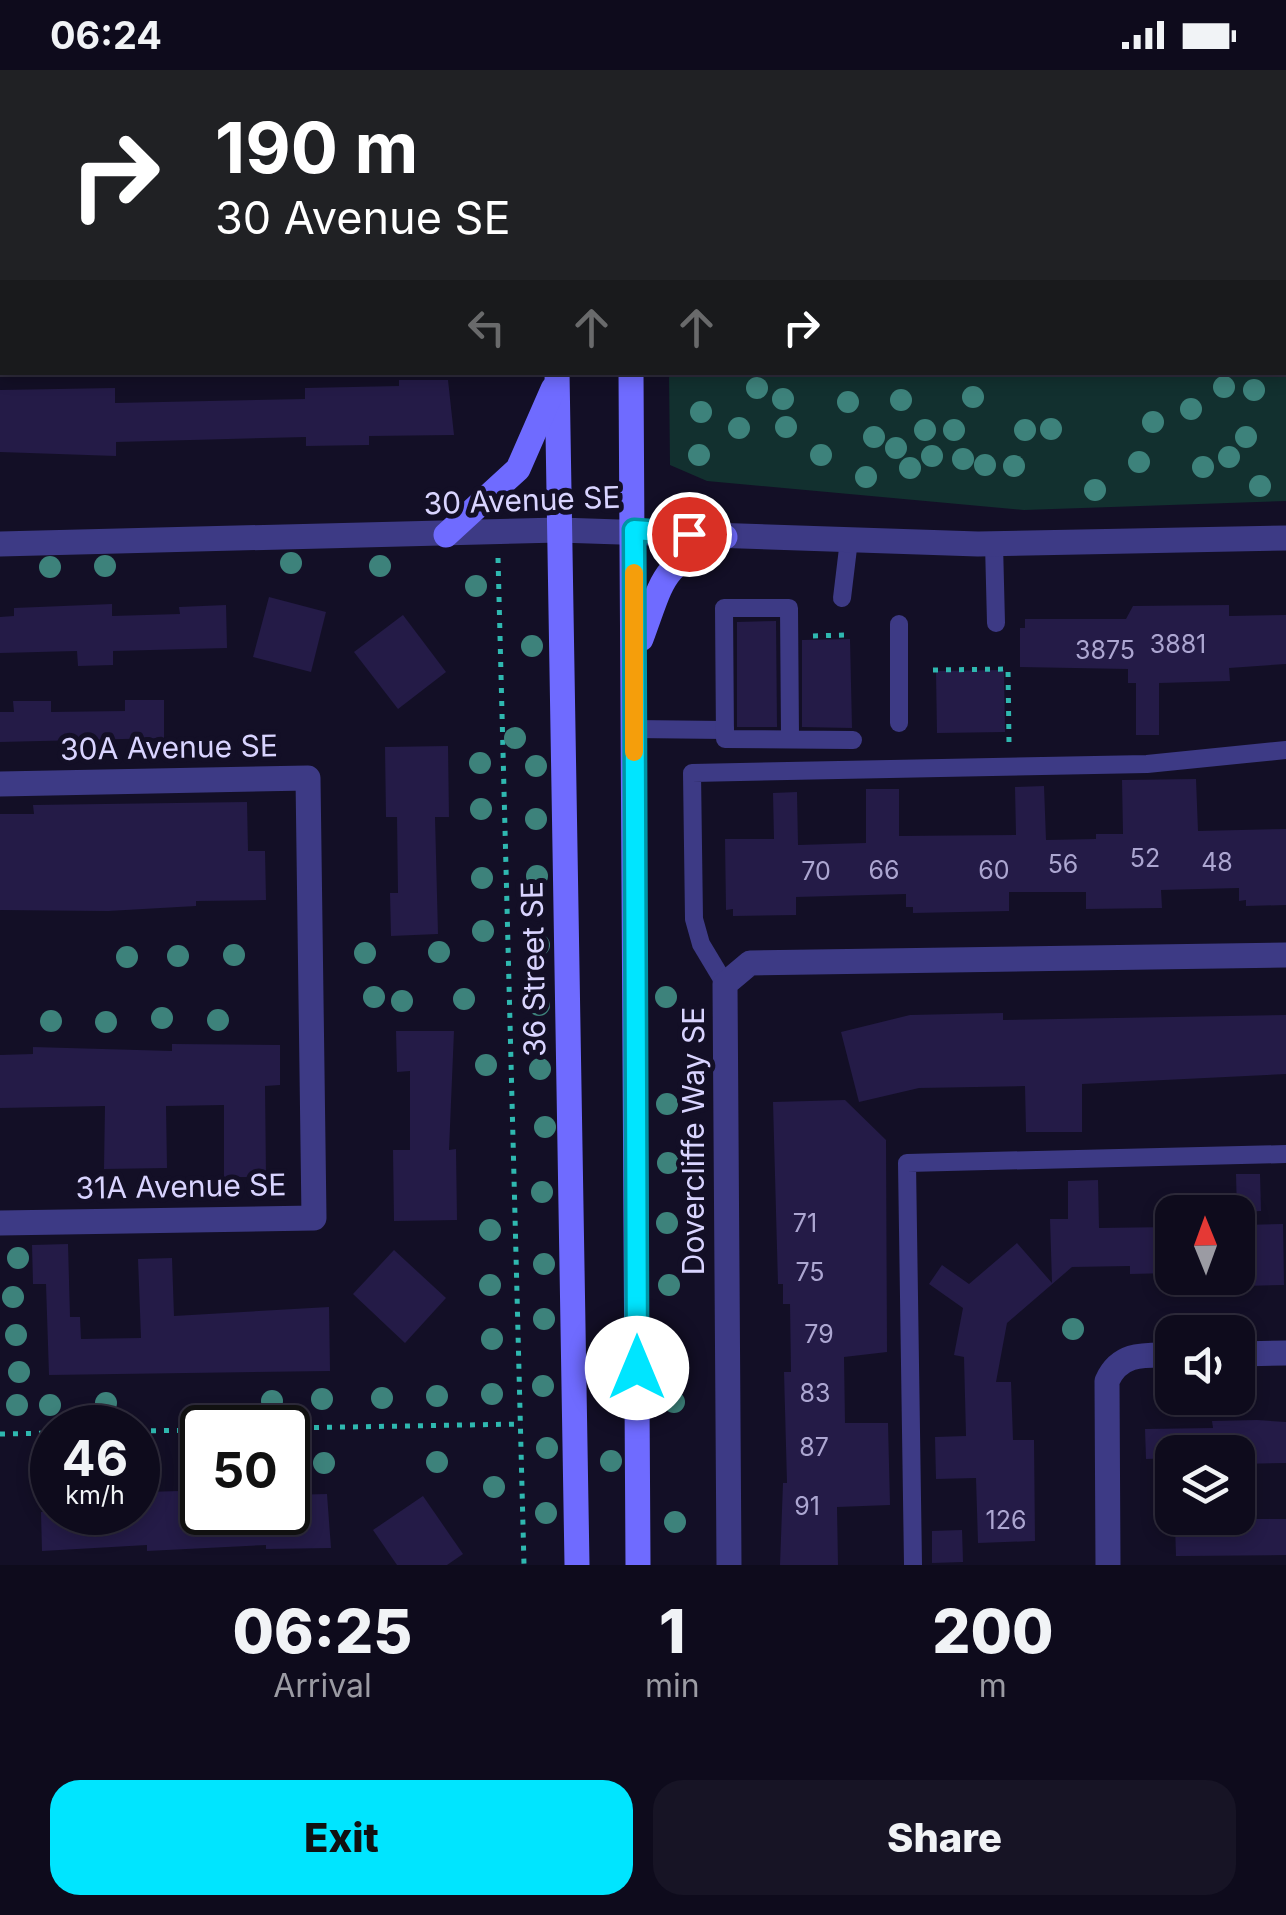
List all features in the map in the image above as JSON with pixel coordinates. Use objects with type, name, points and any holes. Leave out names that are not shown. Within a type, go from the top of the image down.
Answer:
[{"type":"main road","points":[[630,375],[638,1565]]},
{"type":"main road","points":[[446,536],[518,468],[557,376]]},
{"type":"main road","name":"36 Street SE","points":[[557,376],[577,1565]]},
{"type":"main road","points":[[634,658],[662,580],[680,558],[724,537]]},
{"type":"street","name":"30 Avenue SE","points":[[0,544],[446,536],[559,530],[994,544],[1286,538]]},
{"type":"street","name":"30A Avenue SE","points":[[0,784],[308,778],[308,989]]},
{"type":"street","name":"Dovercliffe Way SE","points":[[729,1565],[726,984],[750,963],[1286,955]]},
{"type":"street","name":"31A Avenue SE","points":[[0,1223],[314,1218],[308,989]]},
{"type":"street","points":[[1255,1354],[1286,1353]]},
{"type":"street","points":[[1108,1565],[1107,1380],[1122,1360],[1155,1354]]},
{"type":"lane","points":[[842,598],[849,540]]},
{"type":"lane","points":[[994,544],[996,624]]},
{"type":"lane","points":[[790,738],[783,653],[789,608],[724,608],[731,692],[725,738],[853,740]]},
{"type":"lane","points":[[898,624],[899,723]]},
{"type":"lane","points":[[634,729],[725,730]]},
{"type":"lane","points":[[726,984],[702,944],[694,920],[692,773],[1147,764],[1286,750]]},
{"type":"lane","points":[[913,1565],[907,1163],[1286,1154]]},
{"type":"path","points":[[497,534],[524,1565]]},
{"type":"path","points":[[933,670],[1008,668],[1008,746]]},
{"type":"path","points":[[310,1428],[522,1424]]},
{"type":"path","points":[[0,1434],[30,1433]]},
{"type":"green space","points":[[669,375],[1286,375],[1286,501],[1024,510],[707,481],[670,465]]},
{"type":"building","points":[[399,380],[448,380],[454,435],[369,436],[369,445],[306,446],[306,437],[116,442],[116,456],[0,452],[0,390],[115,388],[115,403],[305,399],[305,388],[399,386]]},
{"type":"building","points":[[269,597],[326,612],[311,672],[253,657]]},
{"type":"building","points":[[112,604],[112,616],[180,614],[179,607],[226,605],[227,648],[113,651],[113,665],[78,666],[77,651],[0,653],[0,617],[14,616],[14,608]]},
{"type":"building","points":[[1229,605],[1229,616],[1286,615],[1286,664],[1229,668],[1230,681],[1159,683],[1159,735],[1136,735],[1136,683],[1128,683],[1128,669],[1020,667],[1020,628],[1025,628],[1025,619],[1126,619],[1133,606]]},
{"type":"building","points":[[403,615],[446,672],[398,709],[354,652]]},
{"type":"building","points":[[776,621],[777,727],[737,727],[737,622]]},
{"type":"building","points":[[850,639],[852,728],[802,727],[802,640]]},
{"type":"building","points":[[1004,670],[1005,732],[937,733],[936,671]]},
{"type":"building","points":[[125,700],[164,700],[164,738],[0,742],[0,712],[14,712],[13,701],[51,701],[51,712],[125,711]]},
{"type":"building","points":[[448,746],[449,817],[435,817],[438,934],[391,936],[390,893],[398,893],[397,817],[386,817],[385,747]]},
{"type":"building","points":[[1196,779],[1198,831],[1286,829],[1286,905],[1246,906],[1246,900],[1239,901],[1239,888],[1161,890],[1162,908],[1086,909],[1086,892],[1009,892],[1009,911],[913,913],[913,907],[906,907],[906,894],[796,897],[796,915],[733,916],[733,909],[726,910],[725,839],[774,839],[773,793],[797,792],[798,845],[866,843],[866,789],[899,789],[899,836],[1016,835],[1015,787],[1044,786],[1046,840],[1096,839],[1096,834],[1123,834],[1122,780]]},
{"type":"building","points":[[247,802],[248,851],[265,851],[266,900],[196,901],[196,906],[108,911],[0,910],[0,814],[34,814],[33,805]]},
{"type":"building","points":[[1003,1013],[1003,1020],[1286,1015],[1286,1074],[1082,1084],[1082,1132],[1026,1132],[1025,1086],[919,1088],[859,1102],[841,1032],[910,1015]]},
{"type":"building","points":[[396,1031],[454,1031],[449,1150],[456,1149],[457,1220],[394,1221],[393,1150],[410,1150],[410,1071],[397,1072]]},
{"type":"building","points":[[172,1044],[280,1045],[280,1085],[265,1086],[266,1177],[224,1177],[224,1105],[166,1106],[167,1168],[104,1169],[105,1106],[0,1108],[0,1055],[33,1054],[33,1047],[172,1051]]},
{"type":"building","points":[[845,1100],[886,1140],[887,1352],[844,1357],[845,1423],[888,1423],[890,1505],[837,1507],[838,1565],[780,1565],[783,1483],[787,1483],[784,1372],[791,1372],[790,1304],[783,1304],[783,1284],[778,1284],[773,1102]]},
{"type":"building","points":[[1236,1174],[1260,1174],[1261,1211],[1255,1211],[1255,1195],[1237,1195]]},
{"type":"building","points":[[1098,1180],[1099,1228],[1155,1227],[1155,1273],[1130,1274],[1130,1266],[1072,1267],[1007,1323],[996,1382],[1011,1382],[1013,1440],[1034,1440],[1035,1541],[978,1543],[976,1478],[936,1479],[935,1437],[966,1436],[964,1357],[954,1355],[963,1308],[929,1284],[942,1265],[969,1284],[1017,1243],[1052,1283],[1050,1219],[1068,1219],[1068,1181]]},
{"type":"building","points":[[1283,1224],[1284,1285],[1255,1286],[1255,1225]]},
{"type":"building","points":[[68,1244],[70,1317],[80,1317],[81,1339],[141,1338],[138,1259],[172,1258],[174,1316],[329,1307],[330,1371],[49,1375],[46,1284],[33,1284],[32,1245]]},
{"type":"building","points":[[394,1250],[446,1298],[405,1343],[353,1294]]},
{"type":"building","points":[[1212,1421],[1286,1422],[1286,1463],[1255,1464],[1255,1435],[1155,1435],[1155,1459],[1146,1459],[1145,1429],[1213,1428]]},
{"type":"building","points":[[179,1491],[180,1535],[310,1535],[310,1494],[327,1494],[331,1548],[266,1549],[266,1545],[147,1551],[147,1545],[42,1551],[42,1535],[160,1535],[160,1492]]},
{"type":"building","points":[[423,1496],[463,1554],[447,1565],[397,1565],[373,1530]]},
{"type":"building","points":[[1255,1519],[1286,1519],[1286,1555],[1176,1556],[1175,1535],[1255,1535]]},
{"type":"building","points":[[962,1530],[963,1562],[932,1563],[932,1531]]},
{"type":"slow traffic","points":[[634,573],[634,752]]},
{"type":"route","points":[[637,1368],[634,530],[689,534]]}]
